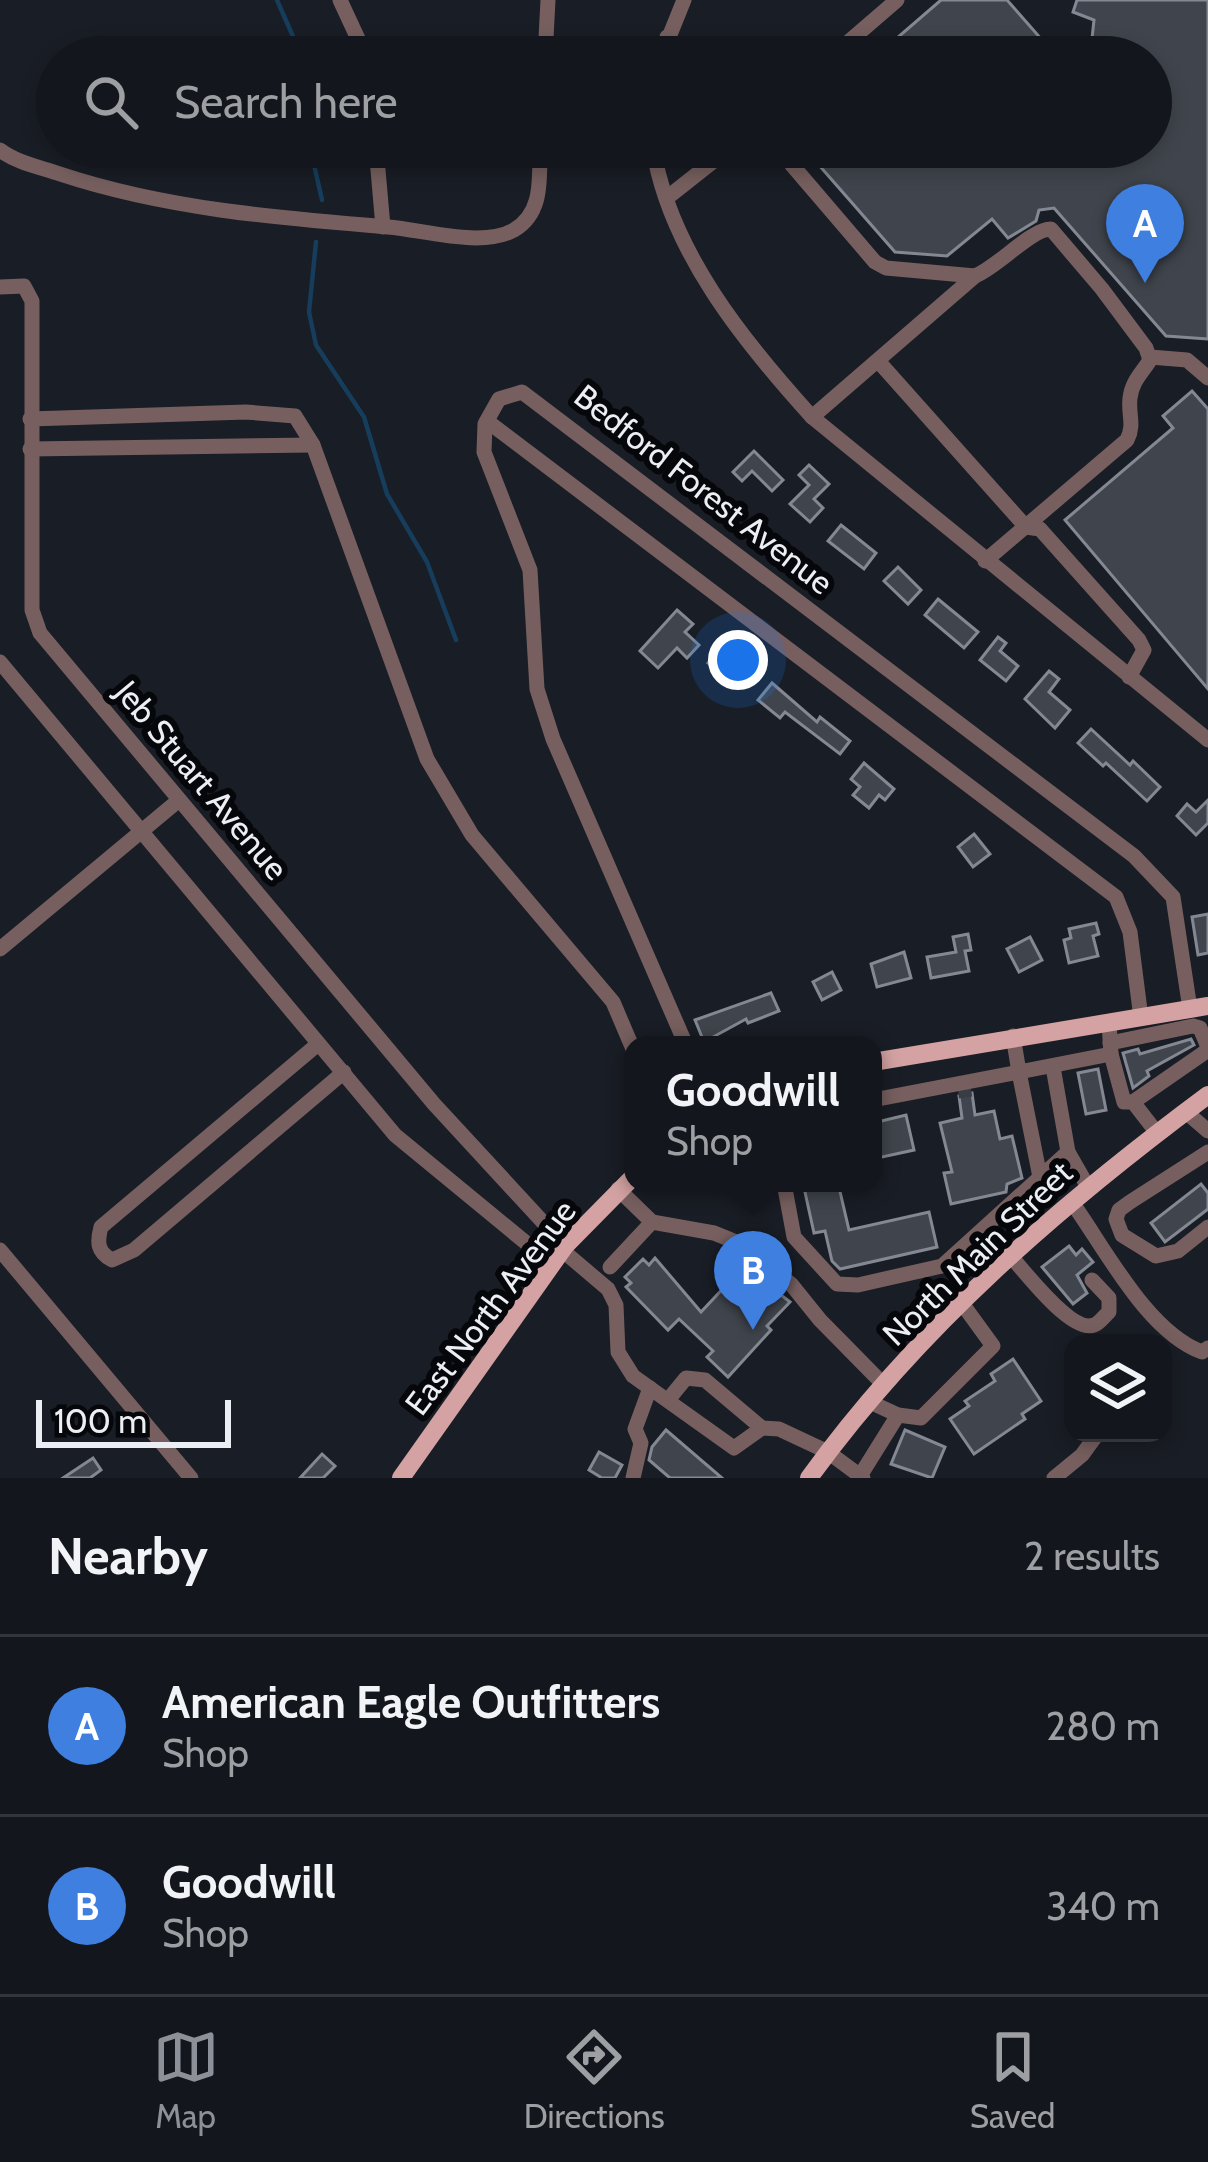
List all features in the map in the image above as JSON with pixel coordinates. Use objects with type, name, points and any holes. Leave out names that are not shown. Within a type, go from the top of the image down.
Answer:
[{"type":"main road","points":[[882,1060],[1013,1036],[1110,1040],[1141,1018],[1192,1014]]},
{"type":"main road","name":"North Main Street","points":[[809,1478],[884,1385],[961,1302],[1071,1201],[1208,1095]]},
{"type":"main road","name":"East North Avenue","points":[[401,1478],[560,1254],[624,1186]]},
{"type":"street","points":[[340,0],[357,36]]},
{"type":"street","points":[[546,36],[548,0]]},
{"type":"street","points":[[667,36],[684,0]]},
{"type":"street","points":[[855,36],[897,0]]},
{"type":"street","points":[[0,150],[36,166]]},
{"type":"street","points":[[42,168],[205,208],[476,239],[518,228],[532,217],[539,168]]},
{"type":"street","points":[[378,168],[382,227]]},
{"type":"street","points":[[659,168],[681,233],[712,290],[778,380],[812,417],[1208,740]]},
{"type":"street","points":[[668,197],[705,168]]},
{"type":"street","points":[[800,168],[875,262],[886,268],[975,276]]},
{"type":"street","points":[[812,417],[975,276],[994,268],[1039,230],[1051,229],[1102,289],[1150,357],[1149,365],[1134,380],[1129,404],[1134,427],[1127,440],[985,561]]},
{"type":"street","name":"Jeb Stuart Avenue","points":[[0,286],[24,286],[32,301],[32,610],[40,633],[560,1254]]},
{"type":"street","points":[[1150,357],[1187,360],[1208,378]]},
{"type":"street","points":[[878,362],[1026,527],[1040,529],[1139,640],[1144,650],[1129,676]]},
{"type":"street","name":"Bedford Forest Avenue","points":[[487,421],[499,399],[523,392],[542,403],[1134,856],[1173,897],[1192,1014]]},
{"type":"street","points":[[30,419],[246,412],[295,416],[313,445],[427,759],[472,835],[613,1002],[627,1036]]},
{"type":"street","points":[[487,421],[1116,897],[1130,932],[1141,1018]]},
{"type":"street","points":[[487,421],[484,452],[530,570],[537,689],[583,810],[682,1036]]},
{"type":"street","points":[[29,449],[313,445]]},
{"type":"street","points":[[0,662],[395,1135],[423,1162],[608,1289],[616,1305],[623,1364],[650,1388],[734,1448],[762,1428]]},
{"type":"street","points":[[0,949],[179,800]]},
{"type":"street","points":[[882,1098],[1054,1067],[1110,1040],[1192,1014],[1206,1055],[1133,1102],[1124,1102],[1110,1040]]},
{"type":"street","points":[[1013,1036],[1040,1177]]},
{"type":"street","points":[[318,1044],[101,1227],[98,1240],[105,1256],[112,1260],[134,1250],[344,1072]]},
{"type":"street","points":[[1054,1067],[1068,1152],[1088,1187]]},
{"type":"street","points":[[935,1086],[964,1090],[986,1086],[996,1076]]},
{"type":"street","points":[[1133,1102],[1157,1133]]},
{"type":"street","points":[[1186,1112],[1208,1131]]},
{"type":"street","points":[[786,1192],[794,1237],[837,1284],[858,1285],[942,1266],[1068,1152]]},
{"type":"street","points":[[1205,1159],[1119,1210],[1118,1228],[1142,1247],[1166,1256],[1208,1227]]},
{"type":"street","points":[[631,1192],[652,1222],[714,1233],[742,1244],[791,1284],[884,1385]]},
{"type":"street","points":[[1071,1201],[1154,1318],[1178,1343],[1202,1352],[1208,1348]]},
{"type":"street","points":[[610,1267],[652,1222]]},
{"type":"street","points":[[0,1250],[191,1478]]},
{"type":"street","points":[[1010,1255],[1056,1307],[1082,1326],[1094,1325],[1109,1312],[1109,1298],[1092,1280]]},
{"type":"street","points":[[870,1402],[898,1415],[921,1418],[994,1346],[961,1302]]},
{"type":"street","points":[[668,1400],[686,1378],[705,1379],[762,1428],[779,1429],[828,1452],[862,1477],[898,1415]]},
{"type":"street","points":[[633,1478],[641,1443],[635,1429],[650,1388]]},
{"type":"street","points":[[1054,1478],[1091,1442]]},
{"type":"building","points":[[941,0],[1007,0],[1039,36],[899,36]]},
{"type":"building","points":[[1077,0],[1208,0],[1208,339],[1166,336],[1054,208],[1039,210],[1036,221],[1008,238],[992,219],[947,256],[895,252],[822,168],[1172,168],[1172,36],[1092,36],[1094,20],[1073,12]]},
{"type":"building","points":[[1192,391],[1208,409],[1208,689],[1065,520],[1173,428],[1163,416]]},
{"type":"building","points":[[754,451],[783,480],[772,491],[752,471],[742,481],[733,472]]},
{"type":"building","points":[[809,465],[829,484],[814,499],[823,508],[810,522],[790,504],[809,485],[799,475]]},
{"type":"building","points":[[841,525],[876,553],[864,569],[828,541]]},
{"type":"building","points":[[898,567],[921,590],[908,604],[884,581]]},
{"type":"building","points":[[938,599],[978,632],[964,648],[925,615]]},
{"type":"building","points":[[677,610],[693,624],[685,632],[699,645],[687,658],[677,648],[658,668],[640,651]]},
{"type":"building","points":[[998,637],[1006,643],[1000,651],[1018,666],[1006,681],[980,660]]},
{"type":"building","points":[[720,647],[746,660],[740,667],[746,672],[736,684],[708,663]]},
{"type":"building","points":[[1049,671],[1059,679],[1049,692],[1070,710],[1055,728],[1025,699]]},
{"type":"building","points":[[772,683],[817,722],[820,717],[850,741],[840,754],[785,712],[780,718],[758,700]]},
{"type":"building","points":[[1091,729],[1160,787],[1147,801],[1078,743]]},
{"type":"building","points":[[864,763],[894,789],[885,800],[879,795],[869,808],[853,795],[860,787],[851,779]]},
{"type":"building","points":[[1208,800],[1208,823],[1196,835],[1177,816],[1187,804],[1196,812]]},
{"type":"building","points":[[974,834],[990,854],[973,867],[958,847]]},
{"type":"building","points":[[1208,914],[1208,953],[1198,955],[1192,917]]},
{"type":"building","points":[[1096,923],[1099,934],[1093,936],[1098,956],[1069,963],[1064,940],[1071,938],[1069,929]]},
{"type":"building","points":[[968,934],[969,971],[931,978],[927,957],[956,952],[953,937]]},
{"type":"building","points":[[1030,937],[1042,960],[1019,972],[1007,949]]},
{"type":"building","points":[[904,952],[911,978],[877,987],[871,964]]},
{"type":"building","points":[[832,972],[841,990],[822,1000],[813,982]]},
{"type":"building","points":[[771,993],[779,1011],[748,1023],[746,1019],[715,1036],[702,1036],[695,1020]]},
{"type":"building","points":[[1191,1039],[1194,1045],[1147,1071],[1149,1076],[1133,1088],[1123,1053],[1138,1049],[1140,1054]]},
{"type":"building","points":[[1098,1069],[1106,1110],[1086,1114],[1078,1073]]},
{"type":"building","points":[[972,1093],[975,1115],[994,1111],[1000,1139],[1012,1136],[1022,1178],[1007,1184],[1006,1192],[951,1204],[944,1173],[952,1172],[940,1123],[962,1118],[959,1096]]},
{"type":"building","points":[[906,1115],[914,1150],[882,1157],[882,1121]]},
{"type":"building","points":[[1201,1184],[1208,1193],[1208,1209],[1165,1242],[1151,1223]]},
{"type":"building","points":[[805,1192],[840,1192],[849,1230],[929,1212],[937,1247],[840,1269],[832,1261],[825,1231],[814,1233]]},
{"type":"building","points":[[1069,1246],[1076,1255],[1082,1249],[1093,1262],[1077,1275],[1087,1293],[1073,1304],[1042,1267]]},
{"type":"building","points":[[655,1258],[701,1312],[744,1266],[790,1302],[728,1377],[707,1357],[713,1351],[679,1319],[668,1330],[626,1287],[631,1283],[625,1277],[643,1259],[649,1265]]},
{"type":"building","points":[[1013,1359],[1041,1401],[1022,1414],[1025,1419],[974,1454],[950,1419],[969,1406],[965,1401],[995,1381],[991,1374]]},
{"type":"building","points":[[666,1430],[722,1478],[670,1478],[649,1460],[652,1447]]},
{"type":"building","points":[[905,1430],[945,1447],[932,1478],[891,1464]]},
{"type":"building","points":[[599,1452],[622,1465],[615,1478],[602,1478],[589,1470]]},
{"type":"building","points":[[322,1454],[335,1466],[323,1478],[300,1478]]},
{"type":"building","points":[[93,1458],[101,1470],[90,1478],[63,1478]]},
{"type":"waterway","points":[[277,0],[293,36]]},
{"type":"waterway","points":[[315,168],[322,200]]},
{"type":"waterway","points":[[316,242],[309,312],[316,345],[364,417],[387,494],[427,562],[456,640]]},
{"type":"tunnel","points":[[958,1091],[971,1089]]},
{"type":"place","name":"American Eagle Outfitters","points":[[1145,283]]},
{"type":"place","name":"Goodwill","points":[[753,1330]]}]
